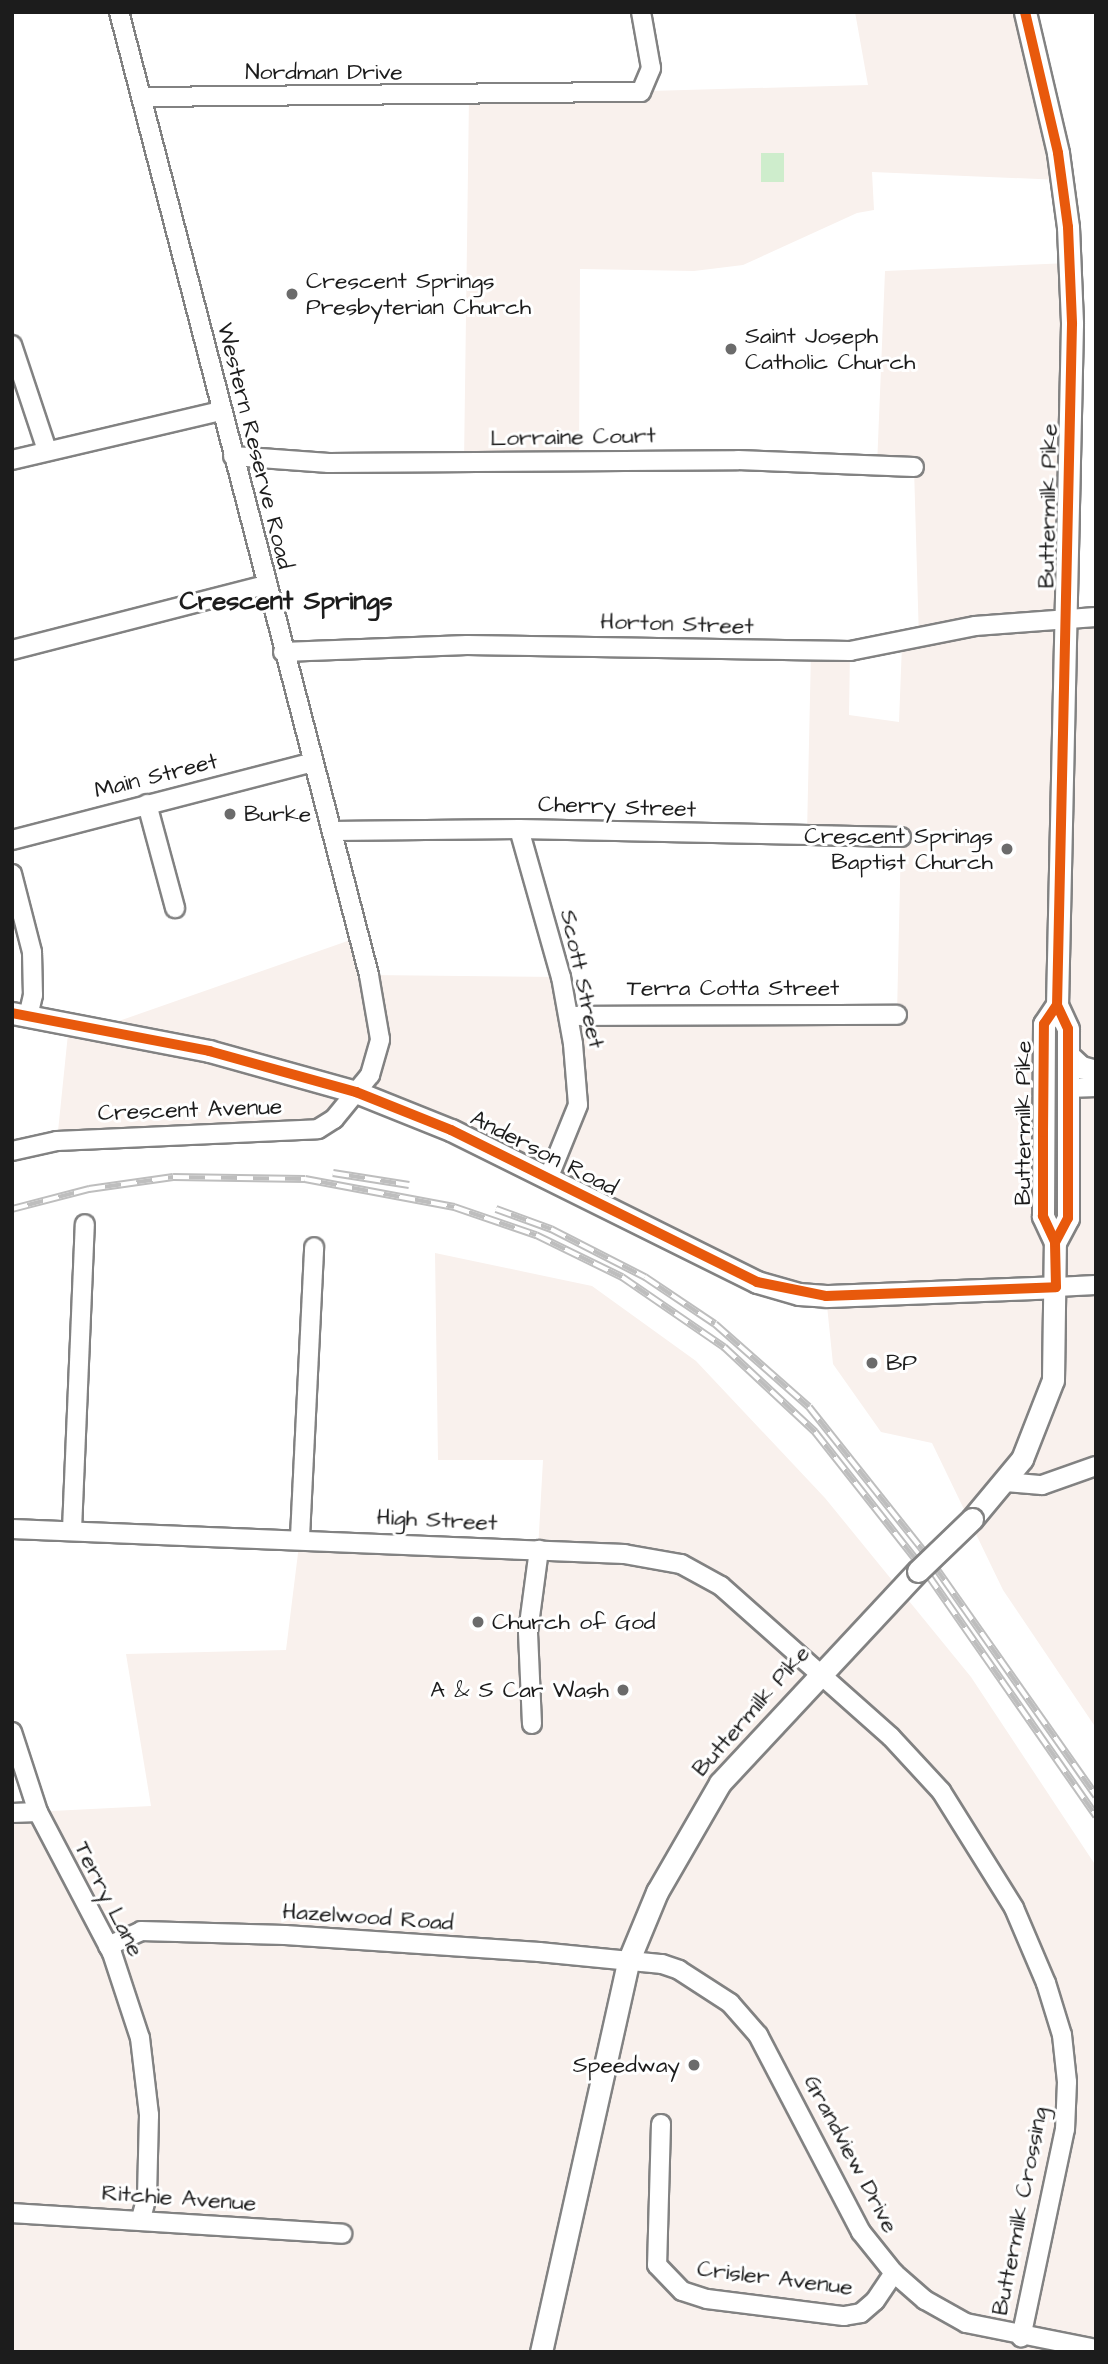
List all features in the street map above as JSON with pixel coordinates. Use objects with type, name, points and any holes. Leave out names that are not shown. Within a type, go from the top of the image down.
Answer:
[{"type":"main road","name":"Buttermilk Pike","points":[[1025,12],[1058,153],[1068,228],[1072,337],[1057,1005],[1068,1028],[1068,1218],[1055,1242]]},
{"type":"main road","name":"Buttermilk Pike","points":[[541,2352],[628,1962],[657,1892],[720,1783],[874,1614],[972,1520],[1006,1482],[1033,1439],[1053,1380],[1055,1242],[1043,1216],[1044,1024],[1057,1005]]},
{"type":"main road","name":"Anderson Road","points":[[20,1015],[209,1051],[356,1092],[451,1130],[757,1282],[799,1294],[826,1296],[1056,1287]]},
{"type":"main road","points":[[1068,1055],[1081,1067],[1096,1071]]},
{"type":"street","name":"Western Reserve Road","points":[[119,12],[144,97],[221,411],[332,831],[379,1026],[370,1075],[356,1092]]},
{"type":"street","name":"Nordman Drive","points":[[144,97],[505,96],[641,92],[650,68],[641,12]]},
{"type":"street","points":[[12,345],[47,450]]},
{"type":"street","points":[[12,460],[221,411]]},
{"type":"street","name":"Lorraine Court","points":[[233,456],[328,463],[738,460],[914,467]]},
{"type":"street","points":[[12,650],[266,585]]},
{"type":"street","name":"Horton Street","points":[[283,652],[467,645],[850,651],[975,626],[1096,617]]},
{"type":"street","name":"Main Street","points":[[12,840],[313,762]]},
{"type":"street","points":[[147,804],[175,908]]},
{"type":"street","name":"Cherry Street","points":[[332,831],[519,829],[901,837]]},
{"type":"street","name":"Scott Street","points":[[519,829],[569,1017],[578,1105],[548,1178]]},
{"type":"street","points":[[12,874],[32,952],[33,995],[20,1015]]},
{"type":"street","name":"Terra Cotta Street","points":[[569,1017],[897,1014]]},
{"type":"street","points":[[1068,1088],[1096,1087]]},
{"type":"street","name":"Crescent Avenue","points":[[12,1151],[57,1140],[222,1130],[309,1130],[334,1119],[356,1092]]},
{"type":"street","points":[[72,1530],[85,1224]]},
{"type":"street","points":[[300,1537],[314,1247]]},
{"type":"street","name":"Anderson Road","points":[[1056,1287],[1096,1285]]},
{"type":"street","points":[[1006,1482],[1042,1485],[1096,1466]]},
{"type":"street","name":"High Street","points":[[12,1529],[300,1537],[624,1554],[681,1564],[721,1586],[818,1674]]},
{"type":"street","points":[[532,1724],[528,1632],[539,1550]]},
{"type":"street","name":"Buttermilk Crossing","points":[[818,1674],[891,1737],[941,1791],[1014,1908],[1046,1983],[1062,2035],[1067,2082],[1065,2129],[1021,2337]]},
{"type":"street","name":"Terry Lane","points":[[12,1732],[38,1812],[108,1946],[140,2038],[147,2089],[147,2196],[141,2218]]},
{"type":"street","points":[[12,1813],[38,1812]]},
{"type":"street","name":"Hazelwood Road","points":[[108,1946],[131,1933],[184,1932],[507,1949],[628,1962]]},
{"type":"street","name":"Grandview Drive","points":[[628,1962],[679,1970],[745,2018],[767,2049],[861,2232],[894,2273],[945,2313],[1021,2337],[1096,2348]]},
{"type":"street","name":"Crisler Avenue","points":[[661,2124],[657,2265],[668,2281],[703,2298],[844,2316],[861,2313],[875,2301],[894,2273]]},
{"type":"street","name":"Ritchie Avenue","points":[[12,2213],[141,2218],[342,2234]]},
{"type":"shaded area","points":[[855,12],[1025,12],[1062,180],[872,172],[874,210],[857,213],[743,265],[694,271],[580,269],[579,462],[464,462],[469,96],[868,85]]},
{"type":"shaded area","points":[[1069,263],[1066,618],[1096,617],[1096,1728],[1003,1590],[932,1443],[881,1432],[833,1364],[826,1296],[799,1294],[357,1092],[318,1129],[57,1141],[69,1024],[96,1029],[359,937],[369,975],[561,977],[569,1016],[897,1014],[901,838],[807,834],[811,651],[850,651],[849,715],[899,722],[902,644],[919,640],[914,468],[877,466],[885,271]]},
{"type":"shaded area","points":[[435,1253],[592,1286],[696,1361],[825,1498],[971,1677],[1096,1866],[1096,2352],[12,2352],[12,1813],[151,1806],[126,1654],[286,1650],[300,1537],[538,1550],[543,1460],[438,1460]]},
{"type":"green space","points":[[761,153],[784,153],[784,182],[761,182]]},
{"type":"railway","points":[[333,1173],[409,1185]]},
{"type":"railway","points":[[12,1209],[89,1189],[173,1177],[305,1179],[454,1207],[536,1235],[622,1277],[724,1347],[815,1432],[928,1575],[1096,1816]]},
{"type":"railway","points":[[496,1209],[551,1229],[645,1277],[715,1324],[809,1407],[926,1554],[1096,1796]]},
{"type":"cycle path","points":[[1025,12],[1058,153],[1068,227],[1072,324],[1057,1005],[1068,1029],[1068,1218],[1055,1242]]},
{"type":"cycle path","points":[[12,1013],[209,1051],[356,1092],[451,1130],[757,1282],[826,1296],[1056,1287],[1055,1242],[1043,1216],[1043,1132],[1044,1024],[1057,1005]]},
{"type":"place","name":"Crescent Springs Presbyterian Church","points":[[292,294]]},
{"type":"place","name":"Saint Joseph Catholic Church","points":[[731,349]]},
{"type":"place","name":"Burke","points":[[230,814]]},
{"type":"place","name":"Crescent Springs Baptist Church","points":[[1007,849]]},
{"type":"place","name":"BP","points":[[872,1363]]},
{"type":"place","name":"Church of God","points":[[478,1622]]},
{"type":"place","name":"A & S Car Wash","points":[[623,1690]]},
{"type":"place","name":"Speedway","points":[[694,2065]]},
{"type":"district","name":"Crescent Springs","points":[[286,602]]}]
